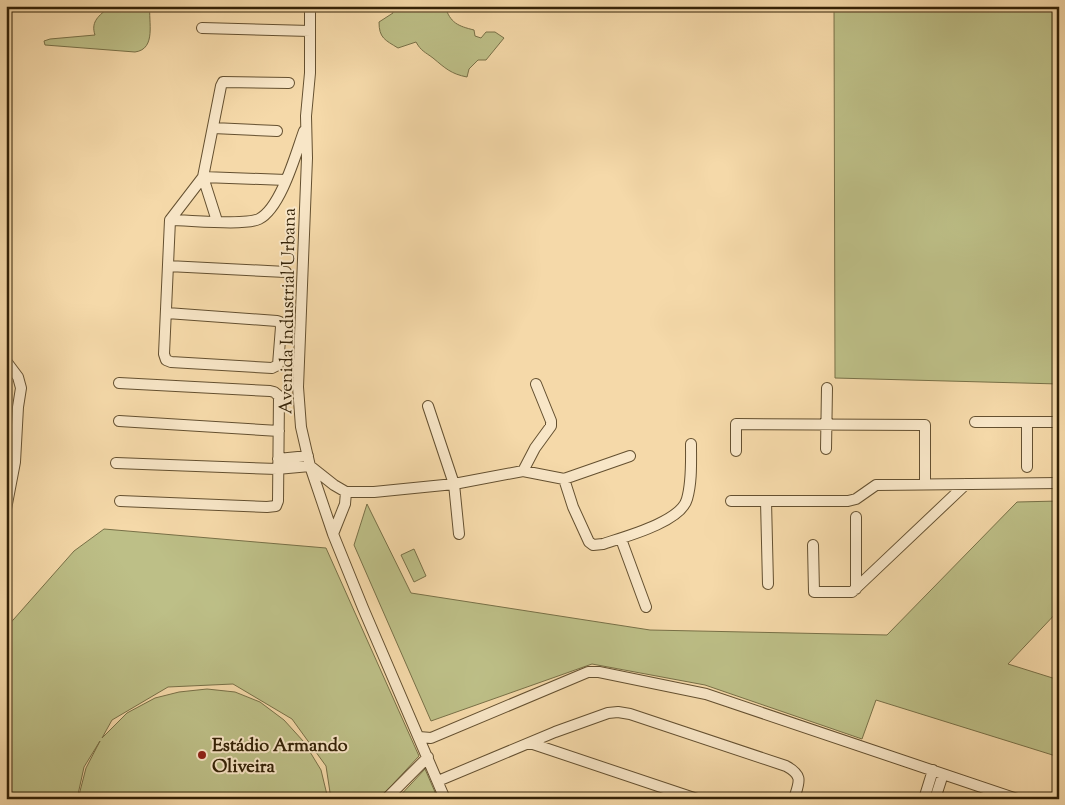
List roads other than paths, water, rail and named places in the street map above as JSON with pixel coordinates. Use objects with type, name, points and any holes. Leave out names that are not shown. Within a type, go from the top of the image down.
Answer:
[{"type":"street","name":"Avenida Industrial Urbana","points":[[310,6],[310,73],[306,125],[307,152],[298,387],[301,427],[323,508],[333,534],[445,799]]},
{"type":"street","points":[[202,28],[310,31]]},
{"type":"street","points":[[167,313],[277,320],[280,322],[281,327],[280,362],[272,368],[171,362],[166,360],[164,354],[170,220],[203,177],[221,86],[223,82],[289,82]]},
{"type":"street","points":[[170,220],[247,222],[258,219],[276,201],[286,180],[306,125]]},
{"type":"street","points":[[213,128],[277,131]]},
{"type":"street","points":[[295,155],[300,151],[307,152]]},
{"type":"street","points":[[203,177],[286,180]]},
{"type":"street","points":[[203,177],[217,221]]},
{"type":"street","points":[[168,266],[286,272]]},
{"type":"street","points":[[6,361],[18,377],[21,388],[15,462],[6,509]]},
{"type":"street","points":[[119,382],[274,392],[279,396],[278,504],[272,507],[120,501]]},
{"type":"street","points":[[523,472],[535,448],[551,426],[551,421],[536,384]]},
{"type":"street","points":[[826,449],[827,388]]},
{"type":"street","points":[[428,406],[454,484],[460,534]]},
{"type":"street","points":[[119,421],[279,431]]},
{"type":"street","points":[[974,422],[1059,422]]},
{"type":"street","points":[[1027,422],[1027,467]]},
{"type":"street","points":[[736,451],[736,424],[925,425],[926,484]]},
{"type":"street","points":[[564,479],[573,507],[589,542],[598,546],[664,522],[685,506],[691,476],[692,444]]},
{"type":"street","points":[[116,463],[278,464],[309,461],[334,486],[346,492],[374,492],[454,484],[523,472],[564,479],[630,456]]},
{"type":"street","points":[[731,501],[848,501],[856,499],[876,485],[1059,483]]},
{"type":"street","points":[[813,545],[814,592],[852,592],[966,484]]},
{"type":"street","points":[[320,496],[325,488],[334,486]]},
{"type":"street","points":[[333,534],[343,507],[346,492]]},
{"type":"street","points":[[766,501],[768,584]]},
{"type":"street","points":[[323,508],[333,511],[343,507]]},
{"type":"street","points":[[856,517],[856,589]]},
{"type":"street","points":[[621,539],[646,607]]},
{"type":"street","points":[[419,736],[432,738],[588,672],[600,672],[706,694],[1017,799]]},
{"type":"street","points":[[438,781],[555,732],[618,712],[630,714],[786,766],[798,774],[800,779],[794,799]]},
{"type":"street","points":[[555,732],[555,751]]},
{"type":"street","points":[[386,799],[427,754],[432,738]]},
{"type":"street","points":[[530,743],[697,799]]},
{"type":"street","points":[[924,799],[938,772]]},
{"type":"street","points":[[935,799],[938,772]]},
{"type":"place","name":"Estádio Armando Oliveira","points":[[202,755]]}]
